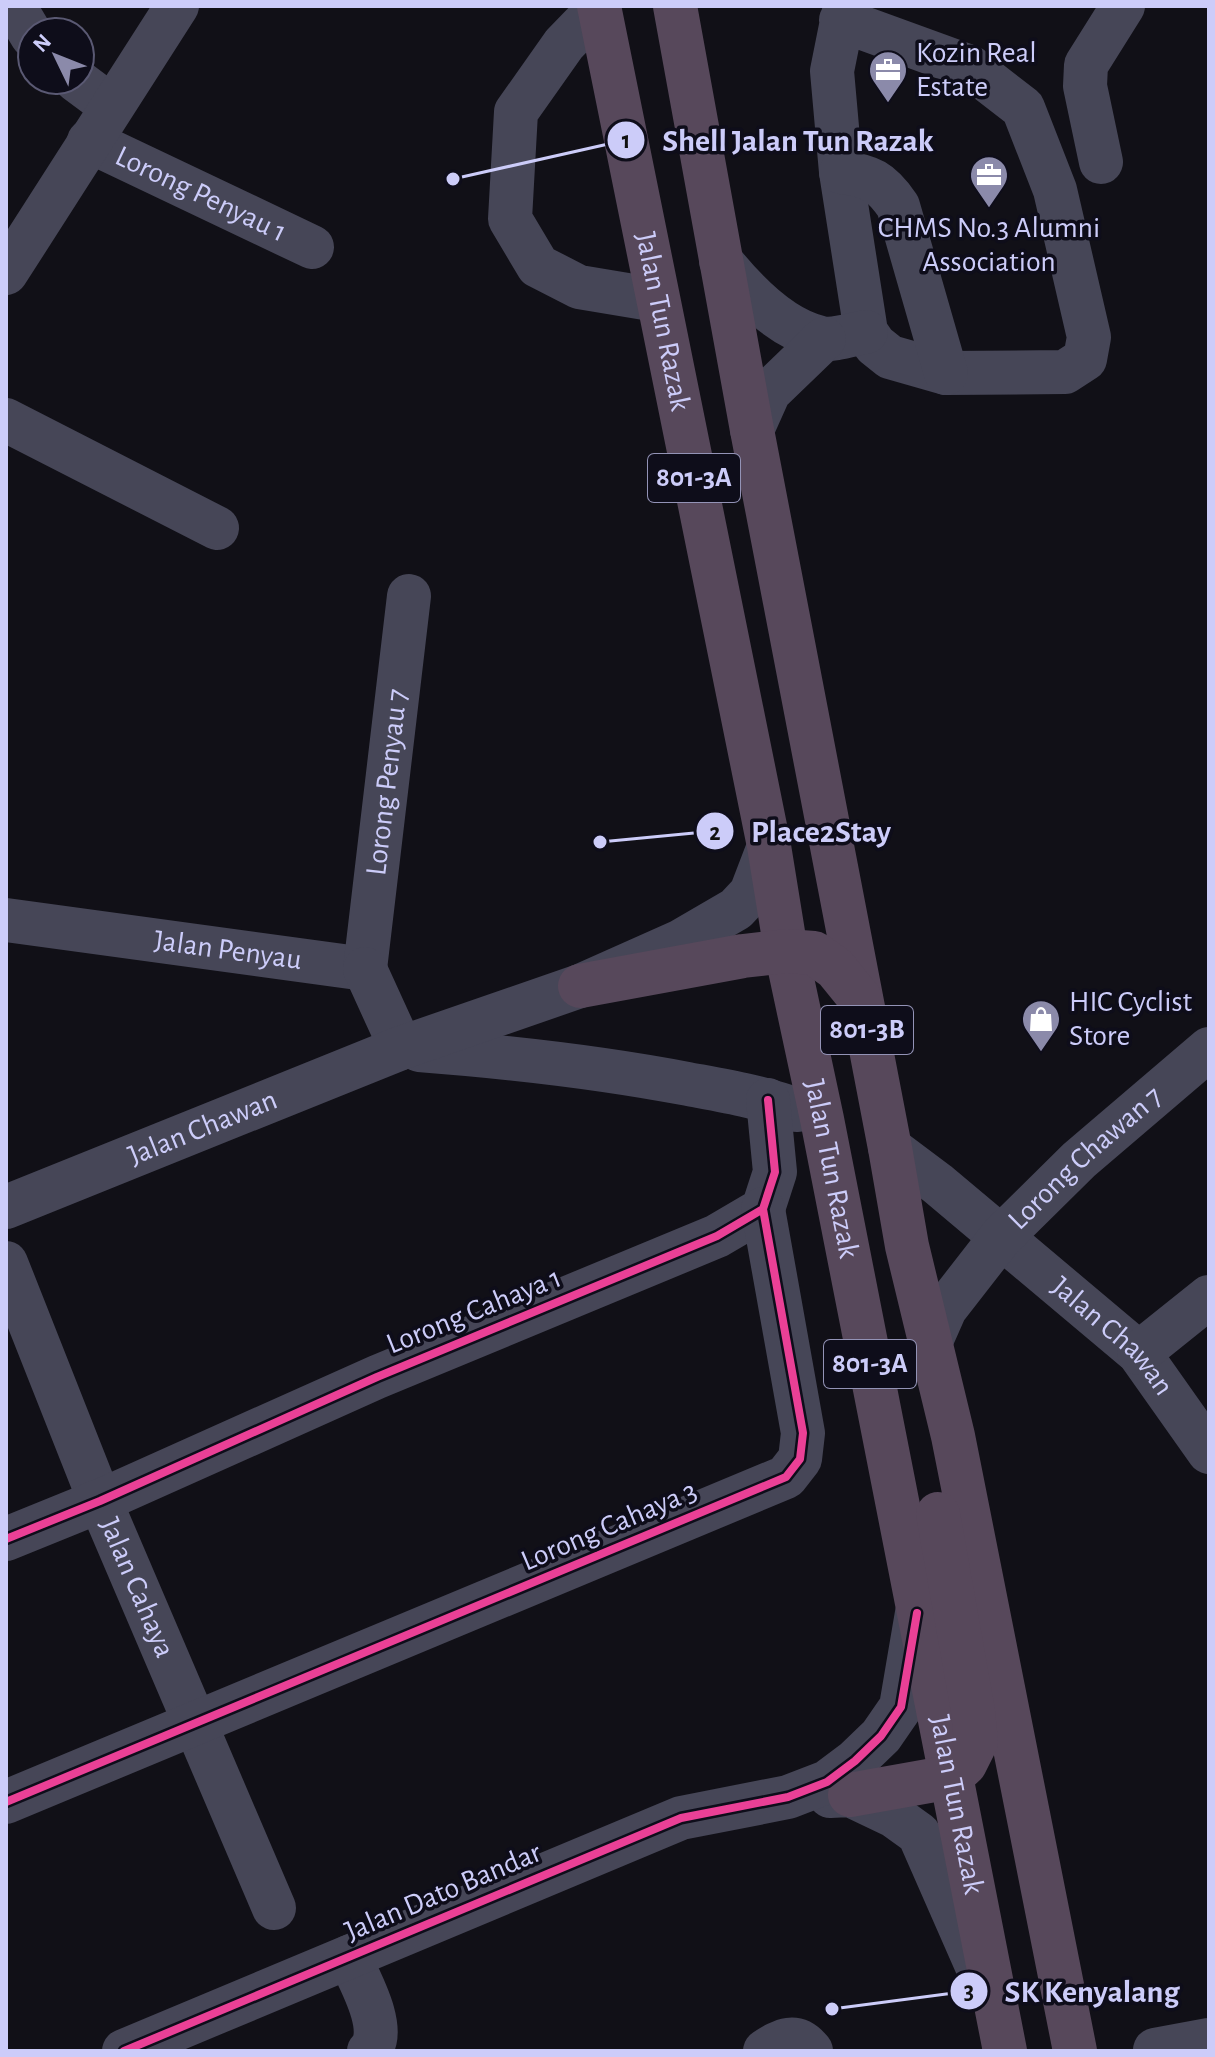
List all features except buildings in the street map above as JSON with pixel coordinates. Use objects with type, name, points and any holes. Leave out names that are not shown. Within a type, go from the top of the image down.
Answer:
[{"type":"highway","name":"Jalan Tun Razak","points":[[675,6],[907,1246],[956,1451],[1075,2051]]},
{"type":"highway","name":"Jalan Tun Razak","points":[[599,7],[769,846],[786,951],[822,1119],[1002,2033]]},
{"type":"highway","points":[[563,992],[743,956],[786,951],[814,953],[835,968],[861,1000]]},
{"type":"highway","points":[[850,1795],[951,1777],[965,1764],[976,1742],[925,1449],[907,1246]]},
{"type":"street","points":[[6,273],[177,6]]},
{"type":"street","points":[[1101,162],[1085,86],[1086,65],[1123,6]]},
{"type":"street","points":[[599,7],[564,44],[516,112],[510,219],[538,266],[579,287],[657,300]]},
{"type":"street","points":[[721,261],[743,289],[799,329],[845,336],[875,345],[890,357],[946,373],[1065,372],[1085,359],[1089,337],[1055,190],[1023,108],[970,67],[843,13],[832,71],[841,172],[845,336]]},
{"type":"street","name":"Lorong Penyau 1","points":[[85,96],[100,123],[312,247]]},
{"type":"street","points":[[841,172],[865,175],[886,188],[898,206],[946,373]]},
{"type":"street","points":[[752,430],[769,392],[845,336]]},
{"type":"street","points":[[6,420],[217,528]]},
{"type":"street","name":"Lorong Penyau 7","points":[[365,969],[409,596]]},
{"type":"street","points":[[549,1062],[533,1045],[530,1031],[533,1014],[563,992],[681,941],[736,909],[751,893],[769,846]]},
{"type":"street","name":"Jalan Penyau","points":[[6,920],[365,969]]},
{"type":"street","points":[[365,969],[401,1048],[549,1062],[646,1076],[768,1100],[822,1119]]},
{"type":"street","name":"Jalan Chawan","points":[[6,1207],[401,1048],[563,992]]},
{"type":"street","name":"Lorong Chawan 7","points":[[930,1343],[945,1309],[1001,1237],[1079,1160],[1209,1049]]},
{"type":"street","points":[[763,1209],[775,1172],[768,1100]]},
{"type":"street","name":"Jalan Chawan","points":[[890,1148],[938,1184],[1139,1353],[1209,1452]]},
{"type":"street","name":"Lorong Cahaya 1","points":[[6,1539],[100,1501],[377,1377],[717,1236],[763,1209]]},
{"type":"street","name":"Lorong Cahaya 3","points":[[6,1802],[786,1477],[800,1459],[803,1433],[763,1209]]},
{"type":"street","name":"Jalan Cahaya","points":[[6,1263],[100,1501],[274,1908]]},
{"type":"street","points":[[1139,1353],[1209,1297]]},
{"type":"street","points":[[788,1797],[827,1782],[881,1736],[901,1707],[917,1613]]},
{"type":"street","points":[[788,1797],[850,1795],[894,1816],[919,1834],[1002,2033]]},
{"type":"street","name":"Jalan Dato Bandar","points":[[145,2047],[349,1957],[681,1818],[788,1797]]},
{"type":"street","points":[[349,1957],[378,2033],[375,2045],[369,2051]]},
{"type":"street","points":[[765,2051],[785,2039],[795,2039],[811,2051]]},
{"type":"street","points":[[1155,2050],[1209,2040]]},
{"type":"cycle path","points":[[6,1539],[100,1501],[377,1377],[717,1236],[763,1209],[775,1172],[768,1100]]},
{"type":"cycle path","points":[[6,1802],[786,1477],[800,1459],[803,1433],[763,1209]]},
{"type":"cycle path","points":[[124,2051],[681,1818],[788,1797],[827,1782],[881,1736],[901,1707],[917,1613]]},
{"type":"place","name":"Kozin Real Estate","points":[[888,104]]},
{"type":"place","name":"Shell Jalan Tun Razak","points":[[453,179]]},
{"type":"place","name":"CHMS No.3 Alumni Association","points":[[989,209]]},
{"type":"place","name":"Place2Stay","points":[[600,842]]},
{"type":"place","name":"HIC Cyclist Store","points":[[1041,1053]]},
{"type":"place","name":"SK Kenyalang","points":[[832,2009]]}]
